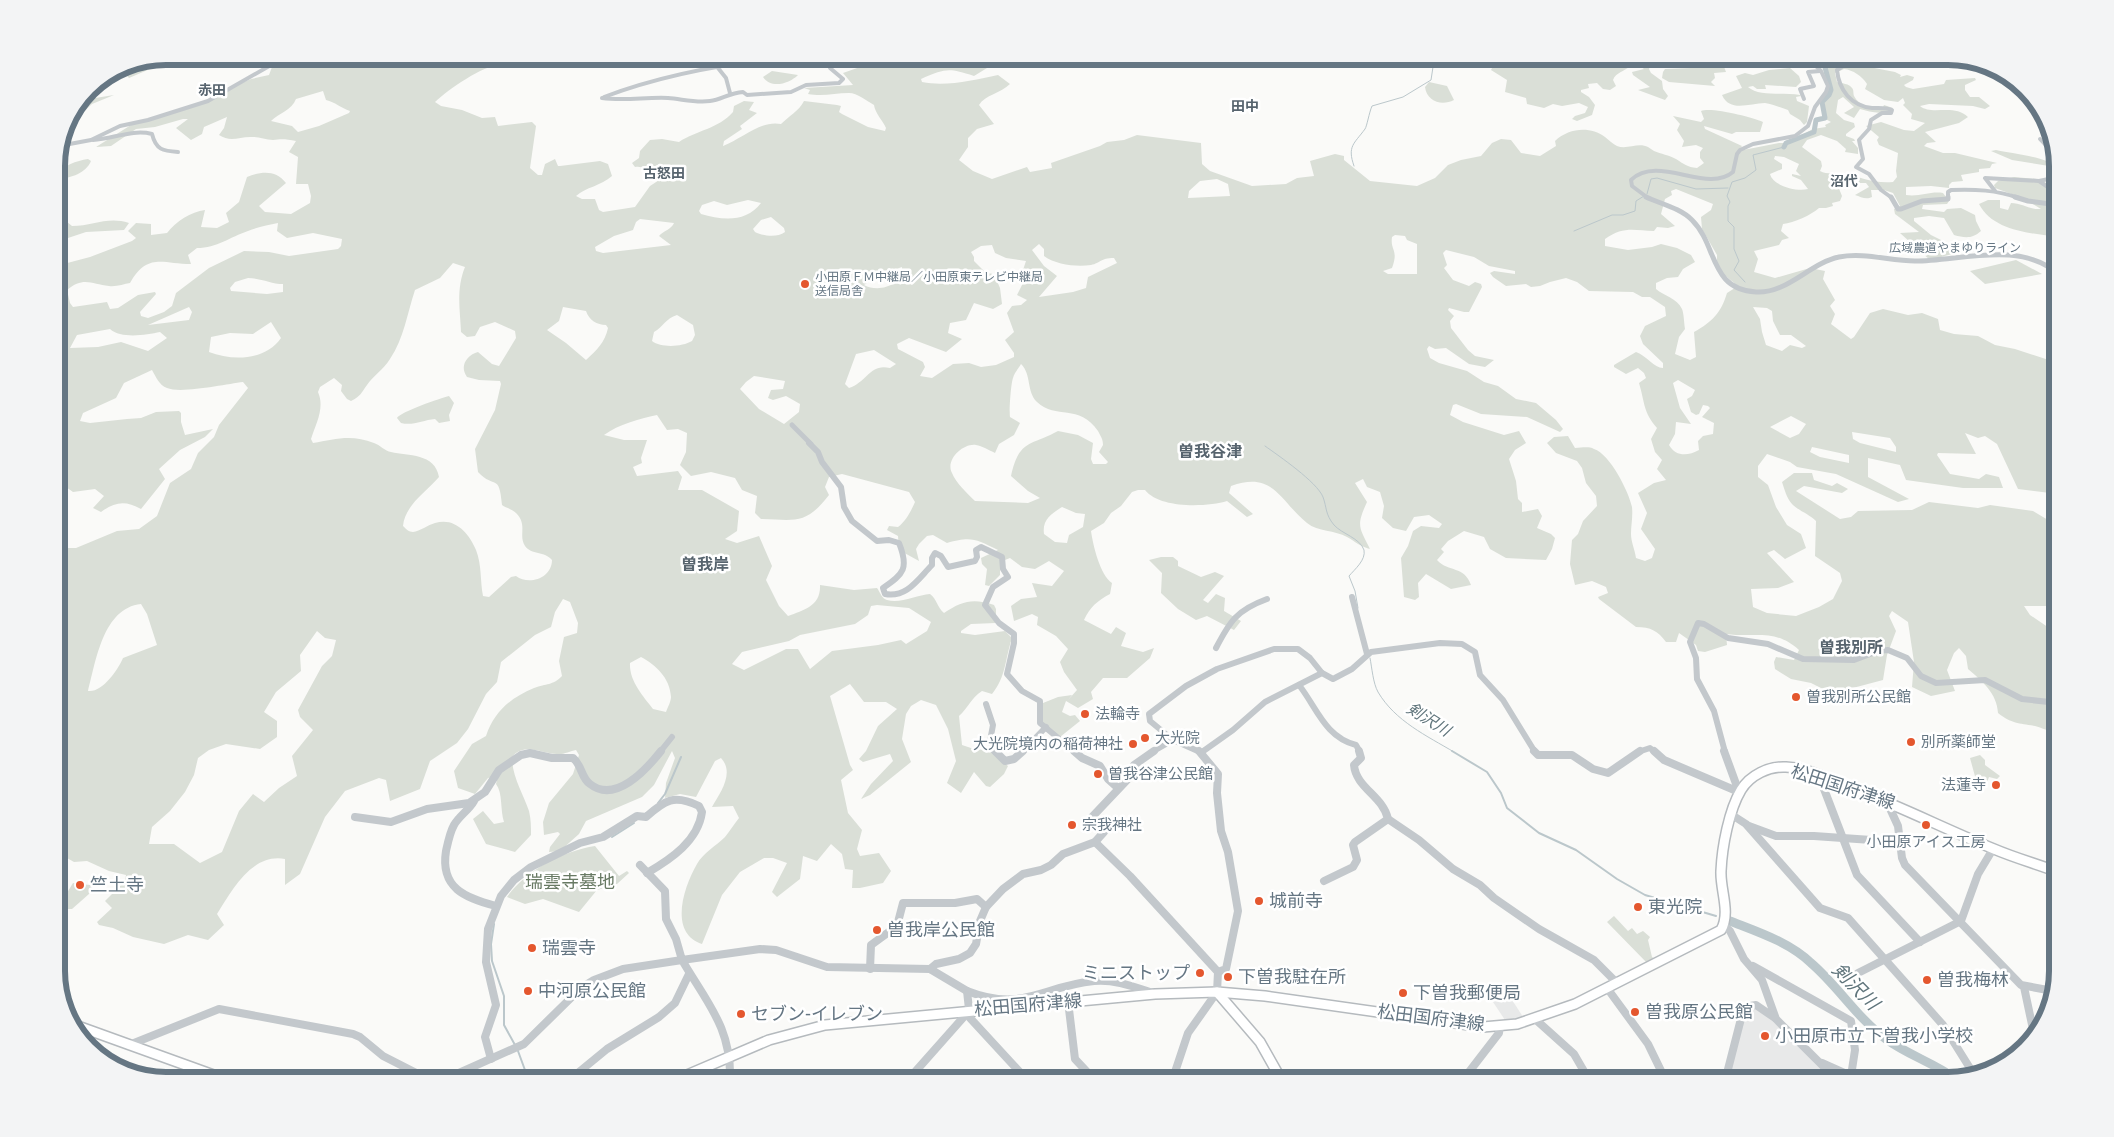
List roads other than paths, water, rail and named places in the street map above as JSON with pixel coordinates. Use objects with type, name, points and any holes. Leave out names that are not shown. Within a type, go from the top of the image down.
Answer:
[{"type":"main road","name":"松田国府津線","points":[[694,1072],[776,1037],[825,1024],[1155,994],[1217,992],[1265,996],[1483,1027],[1500,1026],[1536,1019],[1575,1004],[1720,930],[1724,925],[1720,872],[1722,856],[1739,792],[1763,770],[1770,768],[1797,768],[1886,801],[1993,848],[2049,869]]},
{"type":"main road","points":[[1217,992],[1260,1042],[1276,1072]]},
{"type":"main road","points":[[83,1028],[205,1072]]},
{"type":"street","points":[[737,65],[636,85],[601,98],[626,100],[668,98],[691,102],[712,101],[730,93],[771,94],[791,92],[806,85],[839,83],[842,81],[843,77],[830,68],[830,65]]},
{"type":"street","name":"広域農道やまゆりライン","points":[[1817,65],[1828,88],[1827,92],[1815,106],[1812,120],[1802,132],[1785,140],[1740,150],[1734,170],[1723,177],[1704,178],[1661,172],[1643,172],[1632,177],[1630,184],[1633,188],[1678,210],[1693,220],[1720,275],[1729,284],[1747,291],[1759,293],[1774,291],[1828,261],[1849,256],[1914,261],[2016,256],[2038,261],[2049,268]]},
{"type":"street","points":[[1842,65],[1837,72],[1841,89],[1846,95],[1866,107],[1886,107],[1892,110],[1891,112],[1877,114],[1870,120],[1869,129],[1859,140],[1864,159],[1856,167],[1870,174],[1882,190],[1892,198],[1896,208],[1906,210],[1913,204],[1929,200],[1948,199],[1948,192],[1951,190],[1995,191],[2042,204],[2049,204]]},
{"type":"street","points":[[91,140],[120,126],[148,120],[208,101],[271,66]]},
{"type":"street","points":[[718,68],[726,78],[730,93]]},
{"type":"street","points":[[1804,99],[1800,89],[1814,86],[1808,72],[1820,71]]},
{"type":"street","points":[[67,144],[111,139],[138,130],[152,134],[154,143],[163,150],[178,152]]},
{"type":"street","points":[[2040,139],[2047,147]]},
{"type":"street","points":[[1995,191],[1985,178],[2039,181],[2049,179]]},
{"type":"street","points":[[2039,181],[2049,188]]},
{"type":"street","points":[[792,425],[818,452],[822,462],[840,487],[844,506],[852,521],[877,541],[889,540],[899,543],[905,558],[904,564],[901,574],[884,588],[885,594],[889,596],[899,594],[910,588],[932,565],[932,558],[935,553],[942,556],[948,566],[975,560],[977,557],[976,550],[981,547],[1002,557],[1003,569],[1008,577],[993,586],[985,605],[999,622],[1014,634],[1015,641],[1010,653],[1007,674],[1022,690],[1040,701],[1040,723],[1082,758],[1100,766],[1108,779],[1118,788]]},
{"type":"street","points":[[1352,597],[1368,653]]},
{"type":"street","points":[[1216,648],[1229,622],[1244,607],[1267,599]]},
{"type":"street","points":[[1739,792],[1720,740],[1714,711],[1697,679],[1696,658],[1690,642],[1693,631],[1698,623],[1704,624],[1728,638],[1768,644],[1803,659],[1854,660],[1878,651],[1888,650],[1906,658],[1921,676],[1936,683],[1986,680],[2022,699],[2049,702]]},
{"type":"street","points":[[1218,972],[1226,970],[1238,911],[1228,852],[1221,831],[1217,793],[1218,774],[1202,752],[1173,740],[1150,721],[1149,714],[1206,675],[1230,663],[1239,662],[1273,649],[1295,648],[1303,652],[1320,668],[1322,673],[1333,679],[1352,669],[1368,653],[1415,645],[1462,644],[1475,652],[1480,675],[1504,700],[1532,749],[1538,755],[1572,756],[1593,769],[1608,773],[1643,749],[1650,748],[1664,760],[1739,792]]},
{"type":"street","points":[[1202,752],[1233,730],[1265,702],[1322,673]]},
{"type":"street","points":[[1299,685],[1330,730],[1344,742],[1356,745],[1362,756],[1354,766],[1354,771],[1363,785],[1386,807],[1388,819],[1419,840],[1453,869],[1489,891],[1494,898],[1539,929],[1594,960],[1648,1044],[1662,1072]]},
{"type":"street","points":[[986,704],[993,725],[991,745],[997,755],[1005,761],[1017,758],[1034,738],[1046,728]]},
{"type":"street","points":[[355,817],[391,822],[427,809],[469,803],[485,792],[499,770],[514,758],[530,753],[552,758],[573,758],[580,764],[584,778],[590,785],[603,790],[615,788],[629,782],[656,758],[672,737]]},
{"type":"street","points":[[930,969],[936,964],[959,959],[970,953],[976,944],[980,921],[986,907],[996,895],[1023,874],[1041,870],[1052,865],[1063,854],[1095,842],[1104,832],[1092,817],[1128,778],[1134,765],[1173,740]]},
{"type":"street","points":[[1819,776],[1857,875],[1920,942]]},
{"type":"street","points":[[491,1059],[485,1037],[496,1005],[486,962],[488,929],[496,906],[506,888],[531,867],[580,843],[603,837],[668,800],[677,798],[700,806],[702,812],[695,830],[676,854],[648,873]]},
{"type":"street","points":[[474,800],[453,827],[444,866],[450,882],[458,890],[475,901],[496,906]]},
{"type":"street","points":[[1886,801],[1898,826],[1903,862],[2024,987],[2032,1026]]},
{"type":"street","points":[[1732,815],[1746,824],[1776,836],[1900,842]]},
{"type":"street","points":[[1324,881],[1329,876],[1353,867],[1357,860],[1355,842],[1388,819]]},
{"type":"street","points":[[1746,824],[1820,908],[1845,916],[1885,959],[1943,1025],[1971,1069]]},
{"type":"street","points":[[1095,842],[1130,876],[1218,972],[1217,992],[1188,1032],[1175,1072]]},
{"type":"street","points":[[1858,973],[1961,921],[1975,878],[1993,848]]},
{"type":"street","points":[[640,865],[659,882],[665,891],[666,919],[676,940],[679,956],[726,1034],[730,1056],[730,1072]]},
{"type":"street","points":[[870,969],[871,945],[898,926],[903,903],[955,903],[977,899],[986,907]]},
{"type":"street","points":[[1724,925],[1730,930],[1744,959],[1753,966],[1851,1021],[1855,1050],[1852,1072]]},
{"type":"street","points":[[461,1072],[518,1047],[546,1024],[581,988],[594,980],[624,969],[760,949],[776,950],[826,967],[930,969],[967,992],[1004,1000],[1024,998],[1097,980],[1155,994]]},
{"type":"street","points":[[1753,966],[1762,980],[1776,1018]]},
{"type":"street","points":[[579,1072],[607,1049],[659,1017],[675,1003],[689,974]]},
{"type":"street","points":[[2024,987],[2047,990]]},
{"type":"street","points":[[967,992],[970,1018],[1020,1072]]},
{"type":"street","points":[[1068,1002],[1075,1059],[1087,1072]]},
{"type":"street","points":[[1727,1072],[1744,1007],[1756,1005],[1776,1018],[1830,1072]]},
{"type":"street","points":[[129,1045],[219,1009],[353,1034],[360,1037],[384,1056],[415,1072]]},
{"type":"street","points":[[915,1072],[970,1010]]},
{"type":"street","points":[[1536,1019],[1574,1054],[1584,1072]]},
{"type":"street","points":[[1469,1072],[1499,1033],[1500,1026]]},
{"type":"street","points":[[1822,1063],[1842,1072]]},
{"type":"waterway","points":[[1354,166],[1351,154],[1352,149],[1366,127],[1372,106],[1403,97],[1431,80],[1433,67],[1431,65]]},
{"type":"waterway","points":[[1784,147],[1786,143],[1814,132],[1816,120],[1825,118],[1822,102],[1831,90],[1824,65]]},
{"type":"waterway","points":[[1745,282],[1734,270],[1739,261],[1734,249],[1734,227],[1728,221],[1728,206],[1730,202],[1727,196],[1732,182],[1745,178],[1756,170],[1753,155],[1784,147]]},
{"type":"waterway","points":[[1647,194],[1651,179],[1657,178],[1696,189],[1728,188]]},
{"type":"waterway","points":[[1574,231],[1612,215],[1623,215],[1635,211],[1636,201],[1644,196]]},
{"type":"waterway","name":"剣沢川","points":[[1265,446],[1313,484],[1323,497],[1328,514],[1334,525],[1362,546],[1364,554],[1360,564],[1349,576],[1355,591],[1358,608]]},
{"type":"waterway","name":"剣沢川","points":[[1370,658],[1376,688],[1393,711],[1412,727],[1454,752]]},
{"type":"waterway","name":"剣沢川","points":[[1452,751],[1487,772],[1501,793],[1507,808],[1539,833],[1576,850],[1617,879],[1645,895],[1716,916]]},
{"type":"waterway","points":[[658,803],[665,794],[681,757]]},
{"type":"waterway","points":[[612,837],[634,823]]},
{"type":"waterway","name":"剣沢川","points":[[1730,921],[1773,938],[1793,949],[1821,972],[1876,1031],[1894,1045],[1945,1072]]},
{"type":"waterway","points":[[494,924],[491,944],[492,961],[504,996],[504,1025],[515,1045]]},
{"type":"waterway","points":[[518,1051],[526,1072]]},
{"type":"place","name":"小田原ＦＭ中継局／小田原東テレビ中継局 送信局舎","points":[[805,284]]},
{"type":"place","name":"曽我別所公民館","points":[[1796,697]]},
{"type":"place","name":"法輪寺","points":[[1085,714]]},
{"type":"place","name":"大光院","points":[[1145,738]]},
{"type":"place","name":"別所薬師堂","points":[[1911,742]]},
{"type":"place","name":"大光院境内の稲荷神社","points":[[1133,744]]},
{"type":"place","name":"曽我谷津公民館","points":[[1098,774]]},
{"type":"place","name":"法蓮寺","points":[[1996,785]]},
{"type":"place","name":"宗我神社","points":[[1072,825]]},
{"type":"place","name":"小田原アイス工房","points":[[1926,825]]},
{"type":"place","name":"竺土寺","points":[[80,885]]},
{"type":"place","name":"城前寺","points":[[1259,901]]},
{"type":"place","name":"東光院","points":[[1638,907]]},
{"type":"place","name":"曽我岸公民館","points":[[877,930]]},
{"type":"place","name":"瑞雲寺","points":[[532,948]]},
{"type":"place","name":"ミニストップ","points":[[1200,973]]},
{"type":"place","name":"下曽我駐在所","points":[[1228,977]]},
{"type":"place","name":"曽我梅林","points":[[1927,980]]},
{"type":"place","name":"中河原公民館","points":[[528,991]]},
{"type":"place","name":"下曽我郵便局","points":[[1403,993]]},
{"type":"place","name":"曽我原公民館","points":[[1635,1012]]},
{"type":"place","name":"セブン-イレブン","points":[[741,1014]]},
{"type":"place","name":"小田原市立下曽我小学校","points":[[1765,1036]]},
{"type":"district","name":"赤田","points":[[212,90]]},
{"type":"district","name":"田中","points":[[1245,106]]},
{"type":"district","name":"古怒田","points":[[664,173]]},
{"type":"district","name":"沼代","points":[[1844,181]]},
{"type":"district","name":"曽我谷津","points":[[1210,451]]},
{"type":"district","name":"曽我岸","points":[[705,564]]},
{"type":"district","name":"曽我別所","points":[[1851,647]]},
{"type":"park label","name":"瑞雲寺墓地","points":[[570,882]]}]
